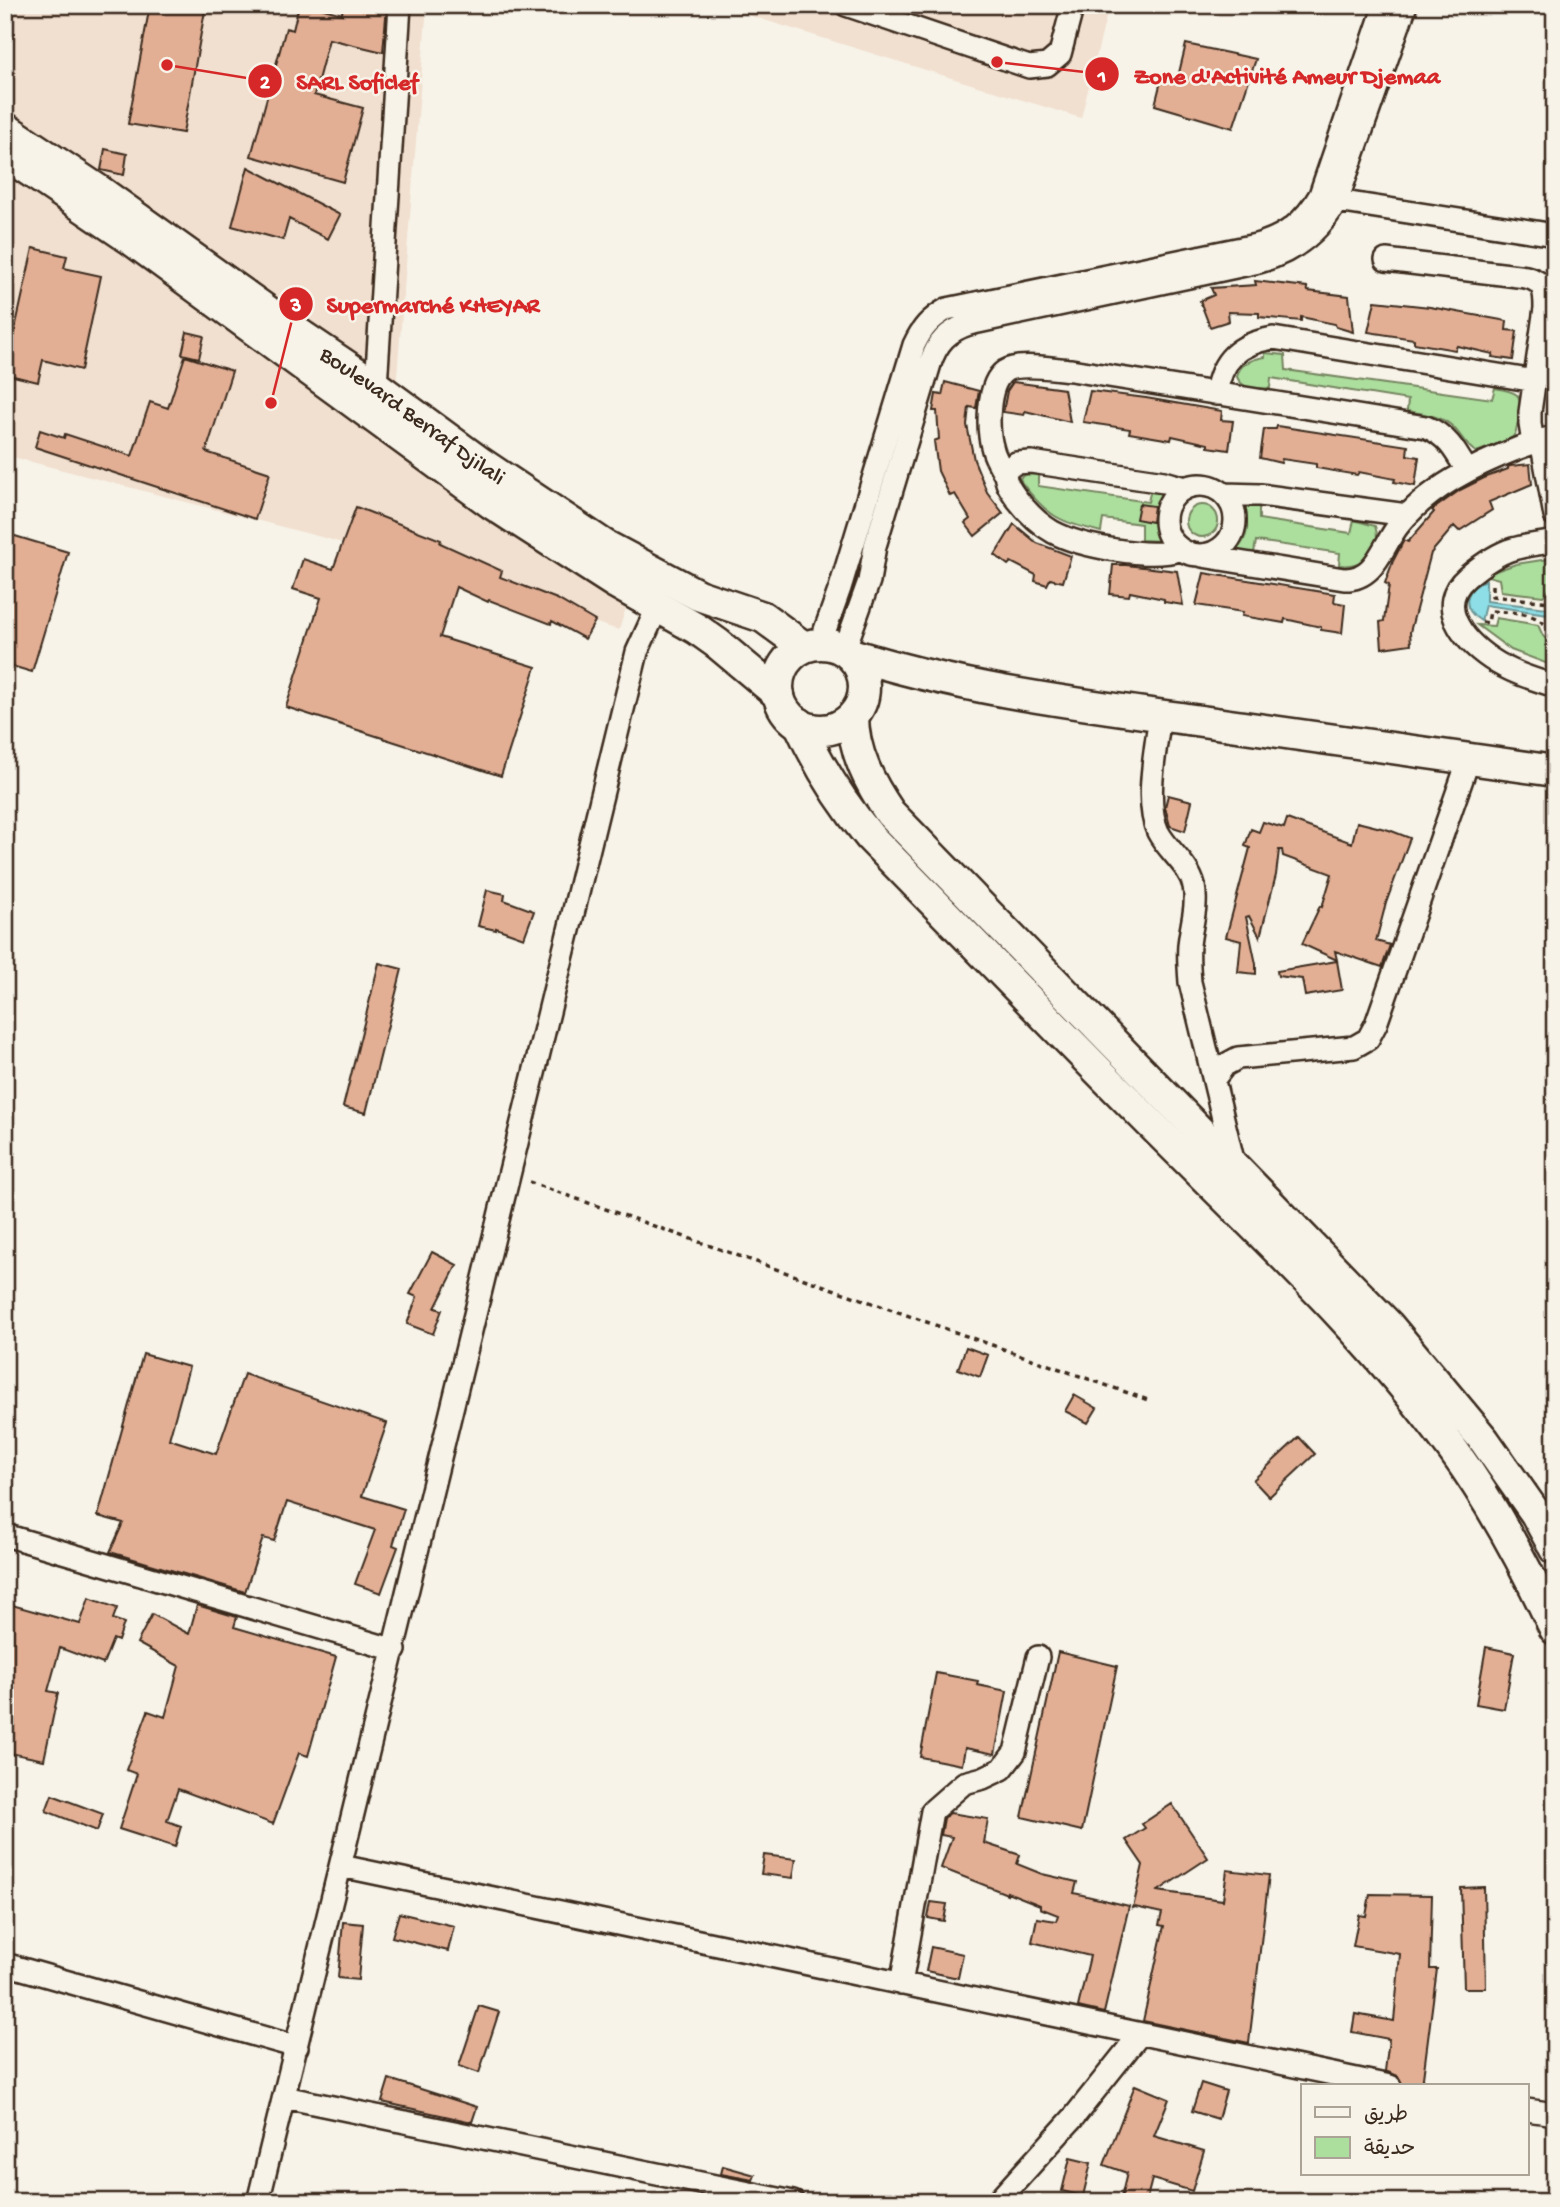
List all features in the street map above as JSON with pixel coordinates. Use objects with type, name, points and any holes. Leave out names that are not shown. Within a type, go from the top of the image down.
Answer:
[{"type":"highway","name":"Boulevard Berraf Djilali","points":[[5,128],[88,183],[481,463],[604,545],[698,594],[764,617],[829,649]]},
{"type":"highway","name":"Boulevard Berraf Djilali","points":[[5,154],[129,238],[491,503],[614,582],[718,644],[779,695]]},
{"type":"highway","points":[[829,649],[862,672],[863,696],[853,716],[853,731],[867,777],[890,813],[1389,1326],[1484,1440],[1536,1514],[1555,1549]]},
{"type":"highway","points":[[853,716],[833,728],[821,730],[810,728],[790,716],[779,695],[780,672],[786,662],[829,649],[966,685],[1555,771]]},
{"type":"highway","points":[[799,723],[826,777],[870,838],[1313,1286],[1403,1385],[1455,1452],[1490,1505],[1523,1563],[1555,1629]]},
{"type":"highway","points":[[1389,1326],[1442,1368],[1465,1394],[1555,1517]]},
{"type":"street","points":[[376,386],[400,5]]},
{"type":"street","points":[[846,5],[1029,67],[1047,65],[1060,54],[1073,5]]},
{"type":"street","points":[[829,649],[855,537],[920,330],[932,317],[947,309],[1256,245],[1294,228],[1320,195],[1385,5]]},
{"type":"street","points":[[829,649],[869,581],[875,546],[930,363],[943,338],[969,324],[1275,257],[1305,241],[1329,216],[1337,201],[1406,5]]},
{"type":"street","points":[[1337,201],[1555,234]]},
{"type":"street","points":[[1386,260],[1535,279],[1541,284],[1545,293],[1545,307],[1530,424],[1543,440],[1555,516]]},
{"type":"street","points":[[1216,394],[1222,369],[1228,359],[1247,345],[1273,338],[1535,381]]},
{"type":"street","points":[[1180,550],[1154,554],[1094,545],[1070,539],[1037,520],[1017,499],[1005,480],[993,449],[989,414],[993,387],[1005,371],[1034,367],[1071,370],[1426,427],[1445,438],[1467,471]]},
{"type":"street","points":[[1185,488],[1169,502],[1165,512],[1167,533],[1180,550],[1191,555],[1353,579],[1369,572],[1407,515],[1437,491],[1467,471],[1543,440]]},
{"type":"street","points":[[1005,475],[1010,466],[1016,463],[1031,463],[1164,482],[1185,488],[1205,485],[1224,494],[1260,495],[1407,515]]},
{"type":"street","points":[[1202,556],[1222,549],[1234,532],[1235,511],[1224,494]]},
{"type":"street","points":[[1555,541],[1511,550],[1482,565],[1460,583],[1452,600],[1452,614],[1467,638],[1490,659],[1522,676],[1555,686]]},
{"type":"street","points":[[258,2202],[637,652],[658,606]]},
{"type":"street","points":[[1160,715],[1150,803],[1158,831],[1187,870],[1193,883],[1195,912],[1188,959],[1190,982],[1236,1170]]},
{"type":"street","points":[[1214,1079],[1225,1065],[1238,1058],[1354,1047],[1368,1039],[1381,1011],[1469,759]]},
{"type":"street","points":[[5,1535],[395,1650]]},
{"type":"street","points":[[901,1984],[932,1811],[964,1783],[1002,1769],[1015,1752],[1038,1657]]},
{"type":"street","points":[[341,1866],[1380,2084]]},
{"type":"street","points":[[5,1964],[297,2047]]},
{"type":"street","points":[[997,2202],[1073,2118],[1140,2034]]},
{"type":"street","points":[[284,2097],[793,2202]]},
{"type":"street","points":[[1528,2110],[1555,2113]]},
{"type":"path","points":[[1467,577],[1492,578],[1492,596],[1550,602],[1555,599]]},
{"type":"path","points":[[1456,620],[1489,623],[1490,611],[1527,614],[1545,623],[1555,635]]},
{"type":"path","points":[[510,1175],[1148,1400]]},
{"type":"shaded area","points":[[5,5],[427,5],[391,449],[626,608],[619,630],[329,539],[5,455]]},
{"type":"shaded area","points":[[716,5],[1109,5],[1081,118]]},
{"type":"green space","points":[[1265,353],[1285,355],[1286,370],[1492,399],[1495,388],[1509,391],[1517,395],[1520,403],[1515,435],[1506,442],[1476,452],[1442,419],[1407,411],[1408,400],[1271,378],[1270,388],[1243,385],[1237,377],[1238,372],[1251,361],[1265,357]]},
{"type":"green space","points":[[1027,474],[1038,475],[1038,486],[1148,502],[1151,489],[1165,493],[1158,504],[1156,516],[1160,541],[1141,540],[1141,524],[1103,519],[1101,532],[1065,521],[1040,504],[1022,483],[1020,478]]},
{"type":"green space","points":[[1202,505],[1213,510],[1218,521],[1213,532],[1202,537],[1191,532],[1186,521],[1191,510]]},
{"type":"green space","points":[[1243,505],[1259,506],[1259,519],[1351,533],[1354,520],[1375,526],[1376,543],[1369,556],[1356,564],[1348,565],[1339,565],[1340,553],[1256,541],[1254,553],[1236,551],[1244,540],[1247,529]]},
{"type":"green space","points":[[1555,558],[1555,584],[1543,596],[1501,591],[1499,579],[1484,575],[1516,564]]},
{"type":"green space","points":[[1496,618],[1538,625],[1551,644],[1548,664],[1511,650],[1477,625],[1494,626]]},
{"type":"water","points":[[1486,580],[1486,601],[1555,609],[1555,615],[1485,605],[1481,621],[1470,610],[1467,599],[1473,588]]},
{"type":"building","points":[[150,5],[206,5],[183,133],[128,124]]},
{"type":"building","points":[[299,5],[342,14],[343,5],[387,5],[383,52],[329,39],[314,95],[363,108],[343,182],[251,156],[286,28],[293,30]]},
{"type":"building","points":[[1186,44],[1256,59],[1233,128],[1155,105],[1163,73],[1178,77]]},
{"type":"building","points":[[105,149],[127,154],[124,175],[101,170]]},
{"type":"building","points":[[248,167],[340,215],[328,239],[289,219],[283,240],[232,226]]},
{"type":"building","points":[[33,248],[67,256],[64,268],[101,276],[81,370],[43,360],[38,382],[5,374]]},
{"type":"building","points":[[1255,281],[1307,287],[1308,291],[1349,296],[1353,332],[1336,327],[1335,324],[1301,317],[1301,321],[1259,317],[1259,313],[1228,312],[1229,321],[1210,327],[1200,301],[1214,295],[1211,288],[1256,285]]},
{"type":"building","points":[[1375,301],[1430,307],[1507,321],[1506,330],[1517,331],[1513,360],[1492,357],[1493,354],[1457,346],[1455,350],[1414,343],[1414,339],[1368,332]]},
{"type":"building","points":[[187,332],[204,336],[199,358],[182,354]]},
{"type":"building","points":[[185,356],[232,371],[206,452],[270,473],[255,519],[35,447],[40,430],[64,438],[65,434],[132,456],[150,402],[168,408]]},
{"type":"building","points":[[945,382],[979,391],[976,408],[969,407],[967,425],[974,460],[987,492],[1003,513],[975,536],[965,523],[970,519],[955,494],[950,496],[938,471],[934,441],[939,439],[937,411],[933,411],[936,394],[942,395]]},
{"type":"building","points":[[1013,382],[1064,389],[1070,422],[1025,411],[1024,415],[1003,412],[1007,391]]},
{"type":"building","points":[[1090,391],[1222,411],[1221,420],[1233,421],[1229,450],[1172,436],[1171,440],[1129,433],[1130,429],[1083,422]]},
{"type":"building","points":[[1277,426],[1408,446],[1407,455],[1419,457],[1415,486],[1359,472],[1357,475],[1316,468],[1316,464],[1282,459],[1281,463],[1260,458],[1264,429],[1276,429]]},
{"type":"building","points":[[1530,464],[1532,484],[1489,502],[1492,510],[1459,531],[1454,526],[1431,553],[1410,632],[1411,644],[1382,648],[1380,622],[1384,621],[1389,585],[1385,583],[1404,540],[1408,542],[1434,512],[1432,510],[1460,490],[1510,466]]},
{"type":"building","points":[[1139,504],[1154,506],[1152,522],[1136,519]]},
{"type":"building","points":[[356,507],[441,540],[440,543],[502,571],[500,577],[557,599],[595,621],[585,639],[552,621],[551,624],[489,600],[488,602],[456,587],[440,637],[536,667],[501,776],[286,707],[321,598],[293,589],[303,559],[333,569]]},
{"type":"building","points":[[1014,524],[1037,543],[1071,556],[1063,582],[1050,579],[1047,585],[1035,581],[1036,575],[1011,562],[1008,565],[995,555]]},
{"type":"building","points":[[5,533],[68,552],[32,672],[5,664]]},
{"type":"building","points":[[1113,565],[1177,571],[1183,605],[1130,592],[1129,596],[1110,594]]},
{"type":"building","points":[[1204,573],[1335,594],[1334,602],[1345,604],[1342,633],[1285,619],[1284,623],[1242,616],[1243,612],[1196,605]]},
{"type":"building","points":[[1168,795],[1192,801],[1185,831],[1170,826],[1165,807]]},
{"type":"building","points":[[1287,819],[1352,843],[1357,822],[1410,838],[1386,903],[1376,941],[1390,945],[1382,967],[1335,951],[1337,960],[1302,944],[1320,906],[1322,907],[1332,874],[1283,856],[1282,850],[1279,850],[1276,875],[1260,937],[1249,916],[1246,917],[1256,974],[1238,972],[1241,941],[1226,937],[1250,848],[1245,846],[1251,829],[1259,832],[1263,822],[1284,828]]},
{"type":"building","points":[[487,890],[505,894],[504,900],[534,911],[524,938],[496,928],[478,926]]},
{"type":"building","points":[[1337,961],[1342,990],[1305,996],[1302,979],[1278,976],[1277,971]]},
{"type":"building","points":[[379,963],[402,969],[366,1113],[343,1107]]},
{"type":"building","points":[[432,1252],[457,1265],[435,1308],[442,1310],[433,1334],[407,1324],[417,1297],[410,1294]]},
{"type":"building","points":[[966,1347],[988,1355],[980,1377],[958,1369]]},
{"type":"building","points":[[143,1354],[189,1367],[169,1439],[216,1454],[244,1374],[387,1423],[362,1496],[404,1509],[393,1545],[398,1547],[381,1593],[355,1584],[375,1530],[287,1502],[274,1541],[263,1538],[245,1592],[110,1552],[123,1523],[98,1516]]},
{"type":"building","points":[[1074,1395],[1097,1408],[1088,1423],[1065,1411]]},
{"type":"building","points":[[1299,1437],[1315,1454],[1269,1497],[1253,1480]]},
{"type":"building","points":[[89,1598],[117,1608],[113,1619],[124,1623],[118,1641],[113,1639],[103,1664],[60,1648],[48,1691],[58,1693],[44,1760],[5,1752],[5,1603],[80,1624]]},
{"type":"building","points":[[197,1605],[237,1617],[234,1627],[336,1657],[308,1756],[299,1753],[273,1824],[178,1789],[167,1821],[181,1826],[175,1847],[119,1829],[137,1774],[126,1770],[148,1711],[165,1717],[179,1666],[137,1643],[152,1614],[189,1634]]},
{"type":"building","points":[[1486,1647],[1514,1653],[1504,1709],[1476,1704]]},
{"type":"building","points":[[1058,1652],[1117,1666],[1082,1831],[1022,1817]]},
{"type":"building","points":[[936,1673],[978,1681],[977,1685],[1007,1691],[995,1754],[965,1748],[962,1765],[920,1757]]},
{"type":"building","points":[[52,1795],[103,1814],[97,1831],[46,1811]]},
{"type":"building","points":[[1172,1804],[1208,1858],[1158,1891],[1223,1900],[1227,1870],[1269,1875],[1249,2043],[1143,2021],[1164,1926],[1159,1925],[1162,1913],[1133,1908],[1143,1865],[1126,1840],[1145,1828],[1142,1824]]},
{"type":"building","points":[[950,1813],[988,1819],[984,1843],[1020,1855],[1017,1864],[1042,1874],[1077,1882],[1074,1893],[1129,1906],[1104,2013],[1078,2007],[1090,1956],[1032,1942],[1037,1918],[1056,1921],[1058,1915],[1040,1908],[1040,1905],[941,1868],[952,1837],[941,1835],[944,1818]]},
{"type":"building","points":[[764,1855],[796,1859],[793,1878],[761,1874]]},
{"type":"building","points":[[1484,1887],[1486,1988],[1464,1988],[1461,1888]]},
{"type":"building","points":[[1370,1894],[1432,1895],[1430,1969],[1437,1969],[1422,2084],[1402,2084],[1398,2076],[1385,2071],[1389,2039],[1352,2032],[1355,2014],[1394,2021],[1400,1954],[1353,1946],[1359,1915],[1366,1916]]},
{"type":"building","points":[[931,1902],[947,1904],[944,1921],[928,1918]]},
{"type":"building","points":[[399,1913],[454,1926],[448,1951],[392,1937]]},
{"type":"building","points":[[343,1922],[363,1924],[358,1980],[338,1978]]},
{"type":"building","points":[[931,1947],[963,1954],[958,1978],[926,1971]]},
{"type":"building","points":[[479,2006],[499,2012],[479,2073],[459,2066]]},
{"type":"building","points":[[389,2079],[477,2107],[472,2122],[382,2102]]},
{"type":"building","points":[[1201,2083],[1226,2091],[1218,2119],[1192,2111]]},
{"type":"building","points":[[1135,2085],[1169,2099],[1154,2136],[1204,2151],[1192,2191],[1152,2179],[1146,2202],[1120,2202],[1127,2173],[1104,2165]]},
{"type":"building","points":[[1070,2158],[1091,2163],[1083,2196],[1062,2191]]},
{"type":"building","points":[[723,2166],[755,2175],[753,2180],[721,2174]]},
{"type":"place","name":"Zone d'Activité Ameur Djemaa","points":[[997,62]]},
{"type":"place","name":"SARL Soficlef","points":[[167,65]]},
{"type":"place","name":"Supermarché KHEYAR","points":[[271,403]]}]
